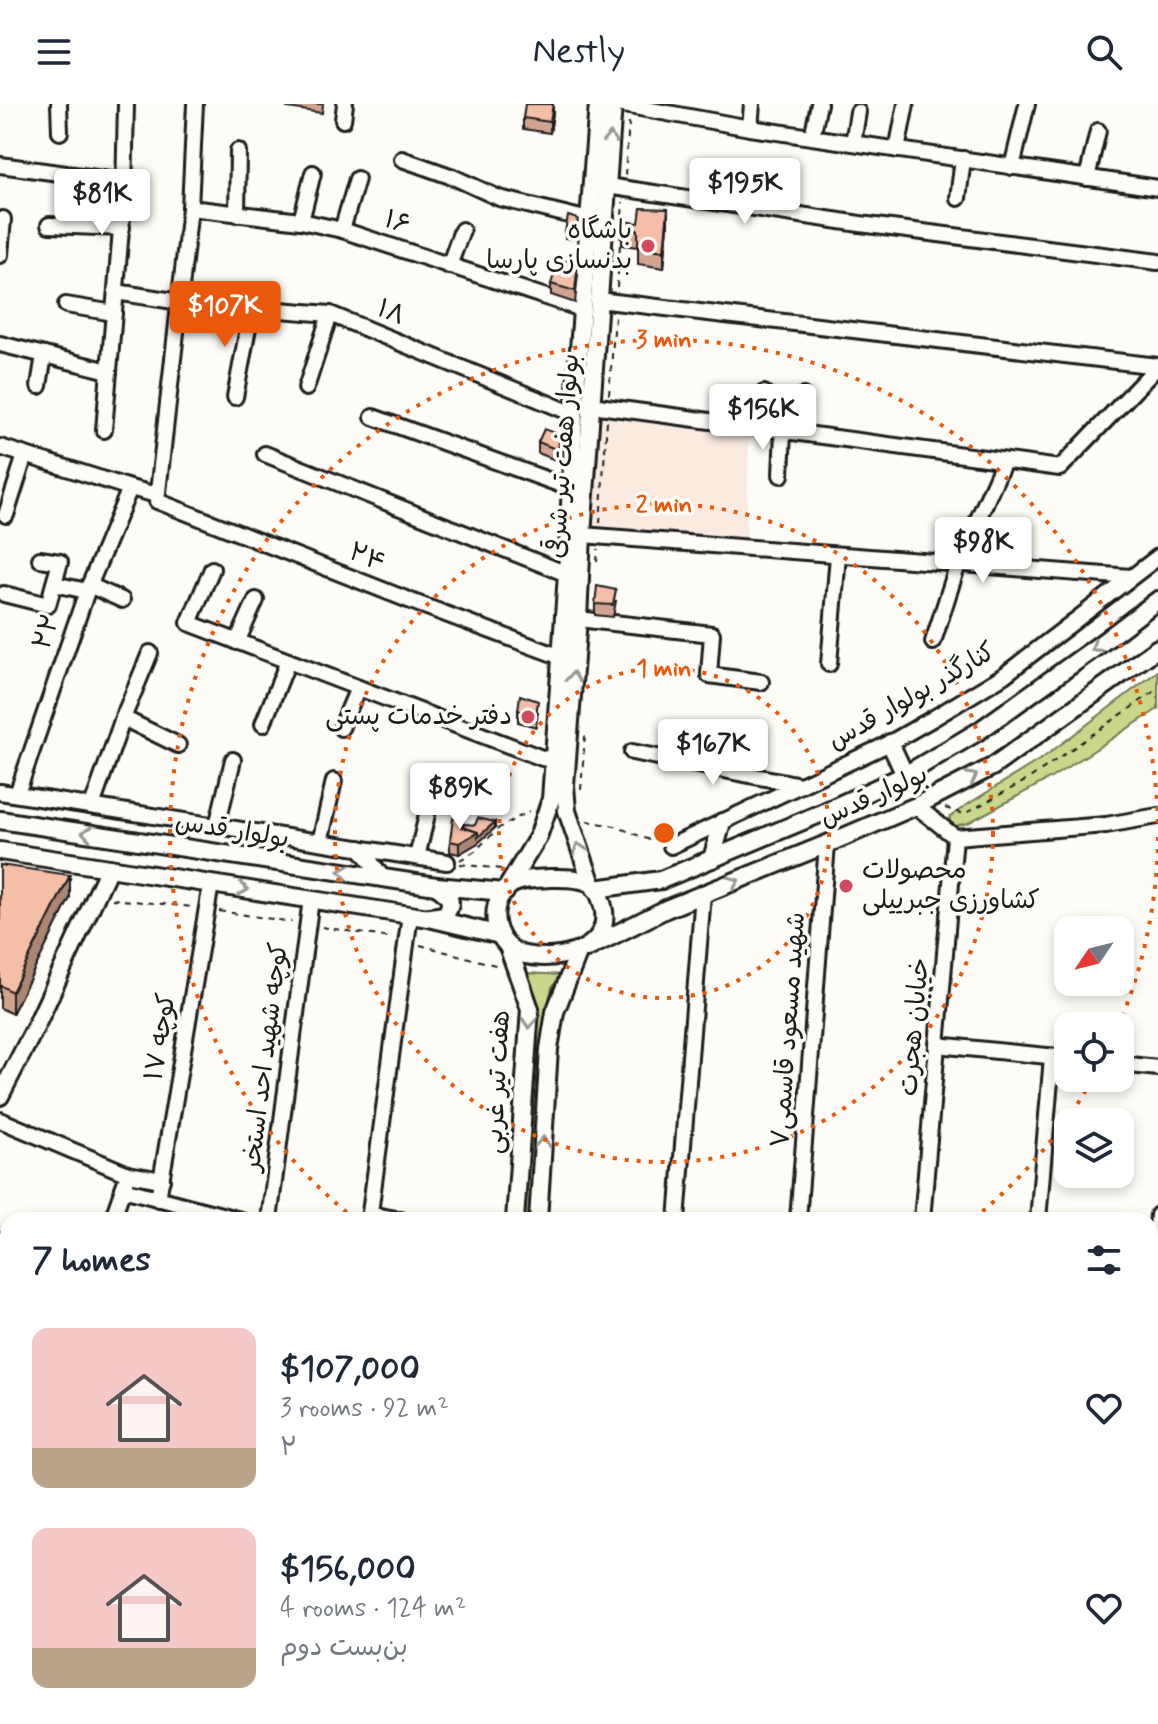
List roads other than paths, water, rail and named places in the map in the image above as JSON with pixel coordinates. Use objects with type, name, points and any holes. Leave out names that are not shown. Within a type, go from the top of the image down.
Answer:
[{"type":"main road","name":"بولوار هفت تیر شرقی","points":[[594,887],[567,811],[565,785],[578,619],[590,535],[574,414],[598,104]]},
{"type":"main road","name":"بولوار هفت تیر شرقی","points":[[506,889],[538,837],[551,799],[570,488],[591,405],[598,300],[615,187],[615,104]]},
{"type":"main road","name":"بولوار قدس","points":[[594,887],[661,880],[905,775],[979,731],[1158,600]]},
{"type":"main road","name":"بولوار قدس","points":[[583,950],[666,909],[920,804],[992,767],[1158,648]]},
{"type":"main road","points":[[890,743],[905,775]]},
{"type":"main road","name":"بولوار قدس","points":[[0,820],[436,886],[506,889]]},
{"type":"main road","points":[[712,859],[722,822]]},
{"type":"main road","points":[[0,851],[429,918],[504,942],[525,955],[558,957],[583,950],[599,937],[604,910],[594,887],[573,878],[550,878],[525,880],[506,889],[496,912],[496,925],[504,942]]},
{"type":"main road","points":[[0,1096],[109,868]]},
{"type":"main road","points":[[661,880],[656,888],[656,898],[666,909]]},
{"type":"main road","points":[[429,918],[445,915],[450,908],[450,900],[436,886]]},
{"type":"main road","name":"هفت تیر غربی","points":[[504,942],[530,1009],[516,1212]]},
{"type":"main road","name":"هفت تیر غربی","points":[[539,1212],[555,1012],[583,950]]},
{"type":"street","points":[[59,104],[60,132]]},
{"type":"street","points":[[104,430],[122,228],[126,104]]},
{"type":"street","points":[[157,498],[190,208],[195,104]]},
{"type":"street","points":[[343,120],[345,104]]},
{"type":"street","points":[[615,104],[750,128],[1158,188]]},
{"type":"street","points":[[750,128],[752,104]]},
{"type":"street","points":[[812,137],[819,104]]},
{"type":"street","points":[[897,150],[906,104]]},
{"type":"street","points":[[1012,167],[1027,104]]},
{"type":"street","points":[[853,143],[858,112]]},
{"type":"street","points":[[1087,178],[1098,131]]},
{"type":"street","points":[[237,214],[238,151]]},
{"type":"street","points":[[402,159],[499,198],[589,220]]},
{"type":"street","points":[[958,198],[963,159]]},
{"type":"street","points":[[0,165],[125,182]]},
{"type":"street","points":[[301,221],[313,173]]},
{"type":"street","points":[[342,230],[357,179]]},
{"type":"street","points":[[615,187],[889,228],[1158,262]]},
{"type":"street","name":"۱۶","points":[[190,208],[301,221],[342,230],[582,309]]},
{"type":"street","points":[[0,255],[3,219]]},
{"type":"street","points":[[49,225],[122,228]]},
{"type":"street","points":[[449,266],[462,230]]},
{"type":"street","name":"۱۸","points":[[116,292],[180,302],[330,314],[574,414]]},
{"type":"street","points":[[598,300],[1158,366]]},
{"type":"street","points":[[66,305],[114,313]]},
{"type":"street","points":[[235,397],[252,307]]},
{"type":"street","points":[[306,388],[330,314]]},
{"type":"street","points":[[0,344],[109,371]]},
{"type":"street","points":[[39,386],[44,355]]},
{"type":"street","points":[[591,405],[1060,468],[1158,366]]},
{"type":"street","points":[[762,428],[764,393]]},
{"type":"street","points":[[800,433],[803,396]]},
{"type":"street","points":[[373,417],[570,488]]},
{"type":"street","points":[[781,475],[783,431]]},
{"type":"street","name":"۲۴","points":[[0,447],[157,498],[416,603],[561,657]]},
{"type":"street","points":[[265,454],[567,574]]},
{"type":"street","points":[[6,515],[25,455]]},
{"type":"street","points":[[933,642],[958,564],[1004,461]]},
{"type":"street","name":"۲۲","points":[[17,794],[88,588],[130,488]]},
{"type":"street","points":[[590,535],[1131,577]]},
{"type":"street","points":[[829,664],[838,555]]},
{"type":"street","name":"کنارگذر بولوار قدس","points":[[671,846],[890,743],[1003,676],[1158,557]]},
{"type":"street","points":[[4,594],[48,605],[60,562],[40,559]]},
{"type":"street","points":[[212,569],[189,623],[553,760]]},
{"type":"street","points":[[54,584],[88,588],[122,600]]},
{"type":"street","points":[[237,642],[256,600]]},
{"type":"street","points":[[578,619],[712,634],[709,675],[761,682]]},
{"type":"street","points":[[92,806],[150,653]]},
{"type":"street","points":[[263,724],[288,661]]},
{"type":"street","points":[[341,728],[358,688]]},
{"type":"street","points":[[123,718],[178,745]]},
{"type":"street","points":[[632,752],[801,785]]},
{"type":"street","points":[[217,826],[233,760]]},
{"type":"street","points":[[320,842],[334,781]]},
{"type":"street","points":[[0,792],[447,862]]},
{"type":"street","points":[[920,804],[955,837],[1106,825],[1158,816]]},
{"type":"street","points":[[417,857],[429,806]]},
{"type":"street","name":"خیابان هجرت","points":[[923,1212],[955,837]]},
{"type":"street","name":"شهید مسعود قاسمی۷","points":[[799,1212],[827,844]]},
{"type":"street","points":[[360,848],[383,878]]},
{"type":"street","name":"کوچه ۱۷","points":[[158,1199],[211,884]]},
{"type":"street","points":[[678,1212],[703,894]]},
{"type":"street","name":"کوچه شهید احد استخر","points":[[270,1212],[311,899]]},
{"type":"street","points":[[371,1212],[410,915]]},
{"type":"street","points":[[937,1045],[1052,1057],[1039,1212]]},
{"type":"street","points":[[1134,1065],[1158,1068]]},
{"type":"street","points":[[0,1120],[128,1174],[162,1180]]},
{"type":"street","points":[[115,1212],[128,1174]]},
{"type":"street","points":[[123,1189],[209,1212]]},
{"type":"place","name":"باشگاه بدنسازی پارسا","points":[[648,246]]},
{"type":"place","name":"دفتر خدمات پستی","points":[[528,717]]},
{"type":"place","name":"محصولات کشاورزی جبرییلی","points":[[846,886]]}]
